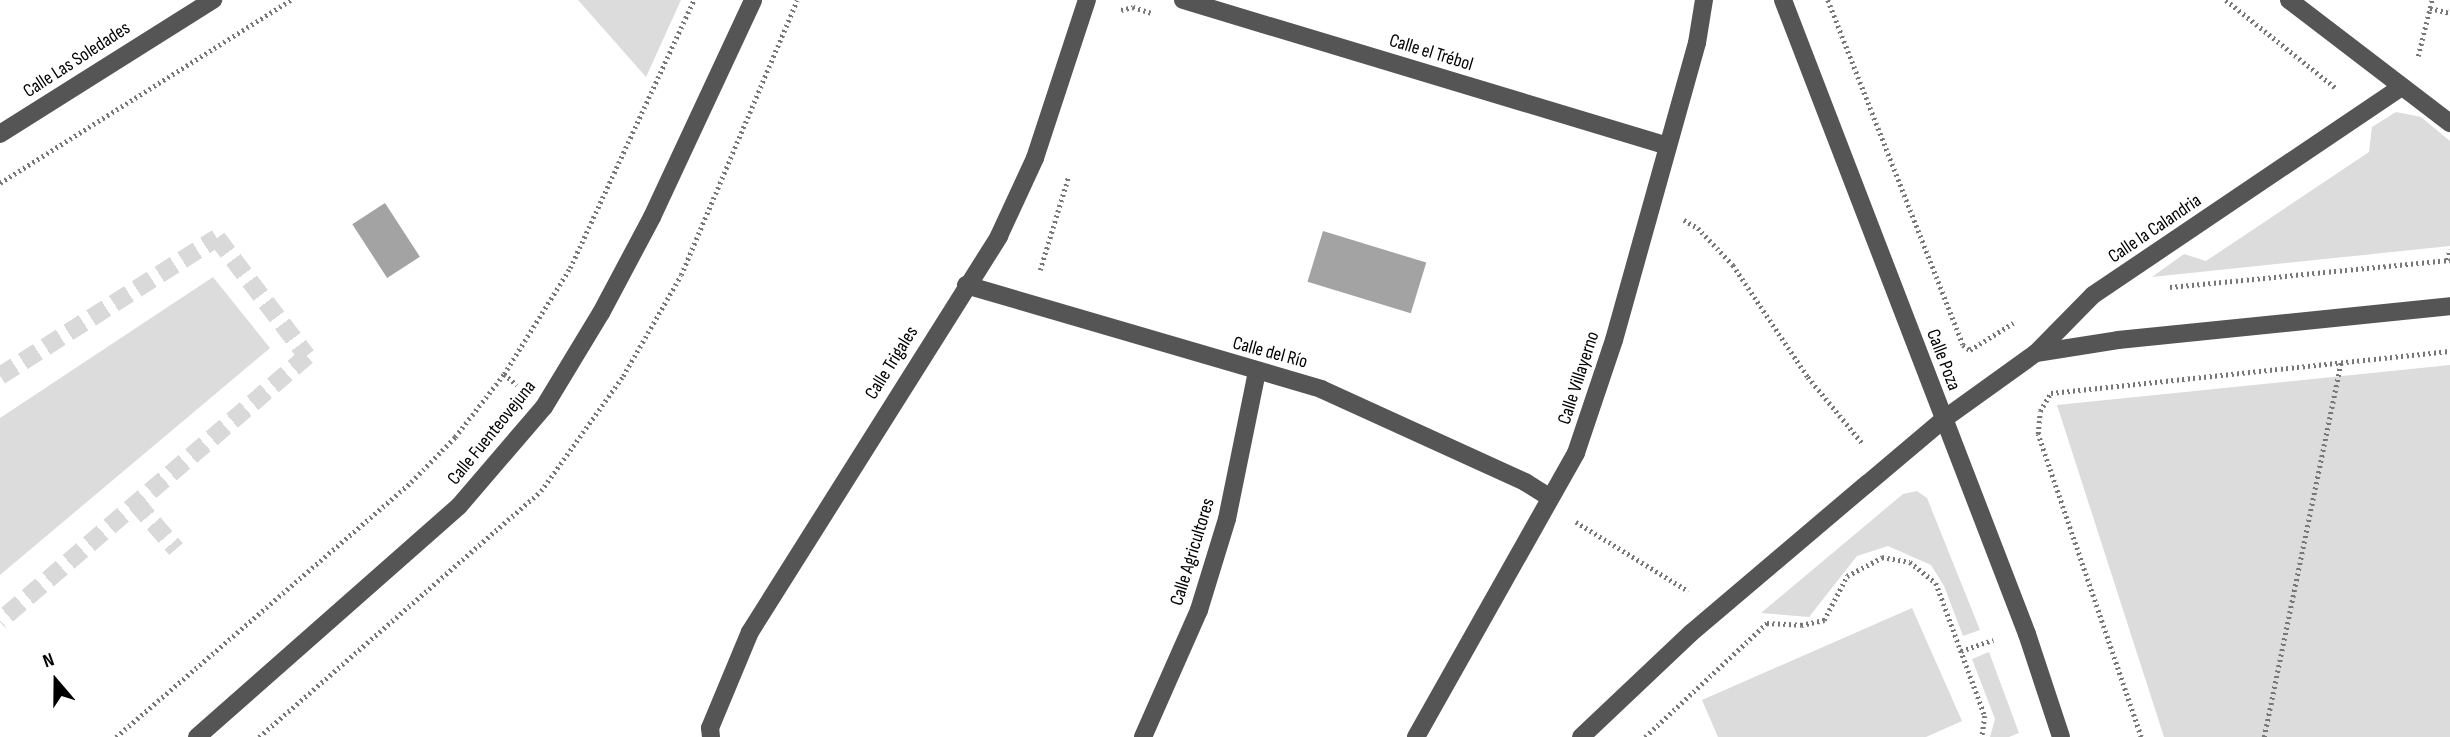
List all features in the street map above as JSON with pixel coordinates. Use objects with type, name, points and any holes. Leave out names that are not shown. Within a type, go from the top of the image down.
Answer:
[{"type":"street","name":"Calle Las Soledades","points":[[0,134],[213,0]]},
{"type":"street","name":"Calle Fuenteovejuna","points":[[197,737],[458,506],[544,407],[652,217],[753,0]]},
{"type":"street","name":"Calle Trigales","points":[[711,737],[710,728],[750,632],[996,241],[1035,158],[1087,0]]},
{"type":"street","name":"Calle el Trébol","points":[[1183,0],[1668,146]]},
{"type":"street","name":"Calle Villayerno","points":[[1416,737],[1576,453],[1602,378],[1668,146],[1697,43],[1704,0]]},
{"type":"street","name":"Calle Poza","points":[[1783,0],[2027,634],[2061,737]]},
{"type":"street","points":[[2289,0],[2450,123]]},
{"type":"street","name":"Calle la Calandria","points":[[1581,737],[1713,615],[1944,419],[2036,354],[2094,295],[2401,87]]},
{"type":"street","name":"Calle del Río","points":[[966,285],[1321,389],[1525,482],[1549,497]]},
{"type":"street","points":[[2036,354],[2118,340],[2450,306]]},
{"type":"street","name":"Calle Agricultores","points":[[1143,737],[1199,610],[1219,545],[1257,372]]},
{"type":"path","points":[[0,183],[291,0]]},
{"type":"path","points":[[116,737],[411,482],[455,437],[504,374],[570,268],[694,0]]},
{"type":"path","points":[[1828,0],[1963,345],[1970,349],[2025,315]]},
{"type":"path","points":[[2226,0],[2345,99]]},
{"type":"path","points":[[2401,87],[2416,67],[2432,0]]},
{"type":"path","points":[[1118,16],[1123,8]]},
{"type":"path","points":[[2430,8],[2450,13]]},
{"type":"path","points":[[1038,276],[1068,175]]},
{"type":"path","points":[[1674,215],[1698,228],[1733,265],[1808,377],[1871,454]]},
{"type":"path","points":[[2155,289],[2448,260],[2450,249]]},
{"type":"path","points":[[2141,737],[2038,434],[2040,411],[2052,393],[2450,351]]},
{"type":"path","points":[[2264,737],[2341,362]]},
{"type":"path","points":[[1549,497],[1574,521],[1689,592],[1713,615]]},
{"type":"path","points":[[1645,737],[1767,623],[1801,625],[1824,620],[1847,576],[1882,557],[1926,570],[1936,583],[1985,716],[1982,737]]},
{"type":"path","points":[[1961,651],[1994,640]]},
{"type":"shaded area","points":[[578,0],[681,0],[646,77]]},
{"type":"shaded area","points":[[2396,112],[2421,117],[2450,141],[2450,246],[2152,277],[2184,254],[2206,261],[2369,152],[2372,127]]},
{"type":"shaded area","points":[[385,203],[420,257],[387,278],[352,224]]},
{"type":"shaded area","points":[[1323,231],[1426,263],[1411,313],[1308,282]]},
{"type":"shaded area","points":[[213,277],[270,348],[0,575],[0,418]]},
{"type":"shaded area","points":[[2450,365],[2450,737],[2164,737],[2057,405]]},
{"type":"shaded area","points":[[1917,491],[1927,498],[1980,630],[1963,636],[1944,586],[1931,565],[1888,546],[1857,556],[1809,617],[1761,613],[1903,494]]},
{"type":"shaded area","points":[[1912,608],[1962,721],[1926,737],[1718,737],[1702,700]]},
{"type":"shaded area","points":[[1989,652],[2019,733],[2009,737],[1990,737],[1995,719],[1972,659]]},
{"type":"tunnel","points":[[0,376],[217,238],[307,356],[0,621]]},
{"type":"tunnel","points":[[136,503],[176,549]]}]
